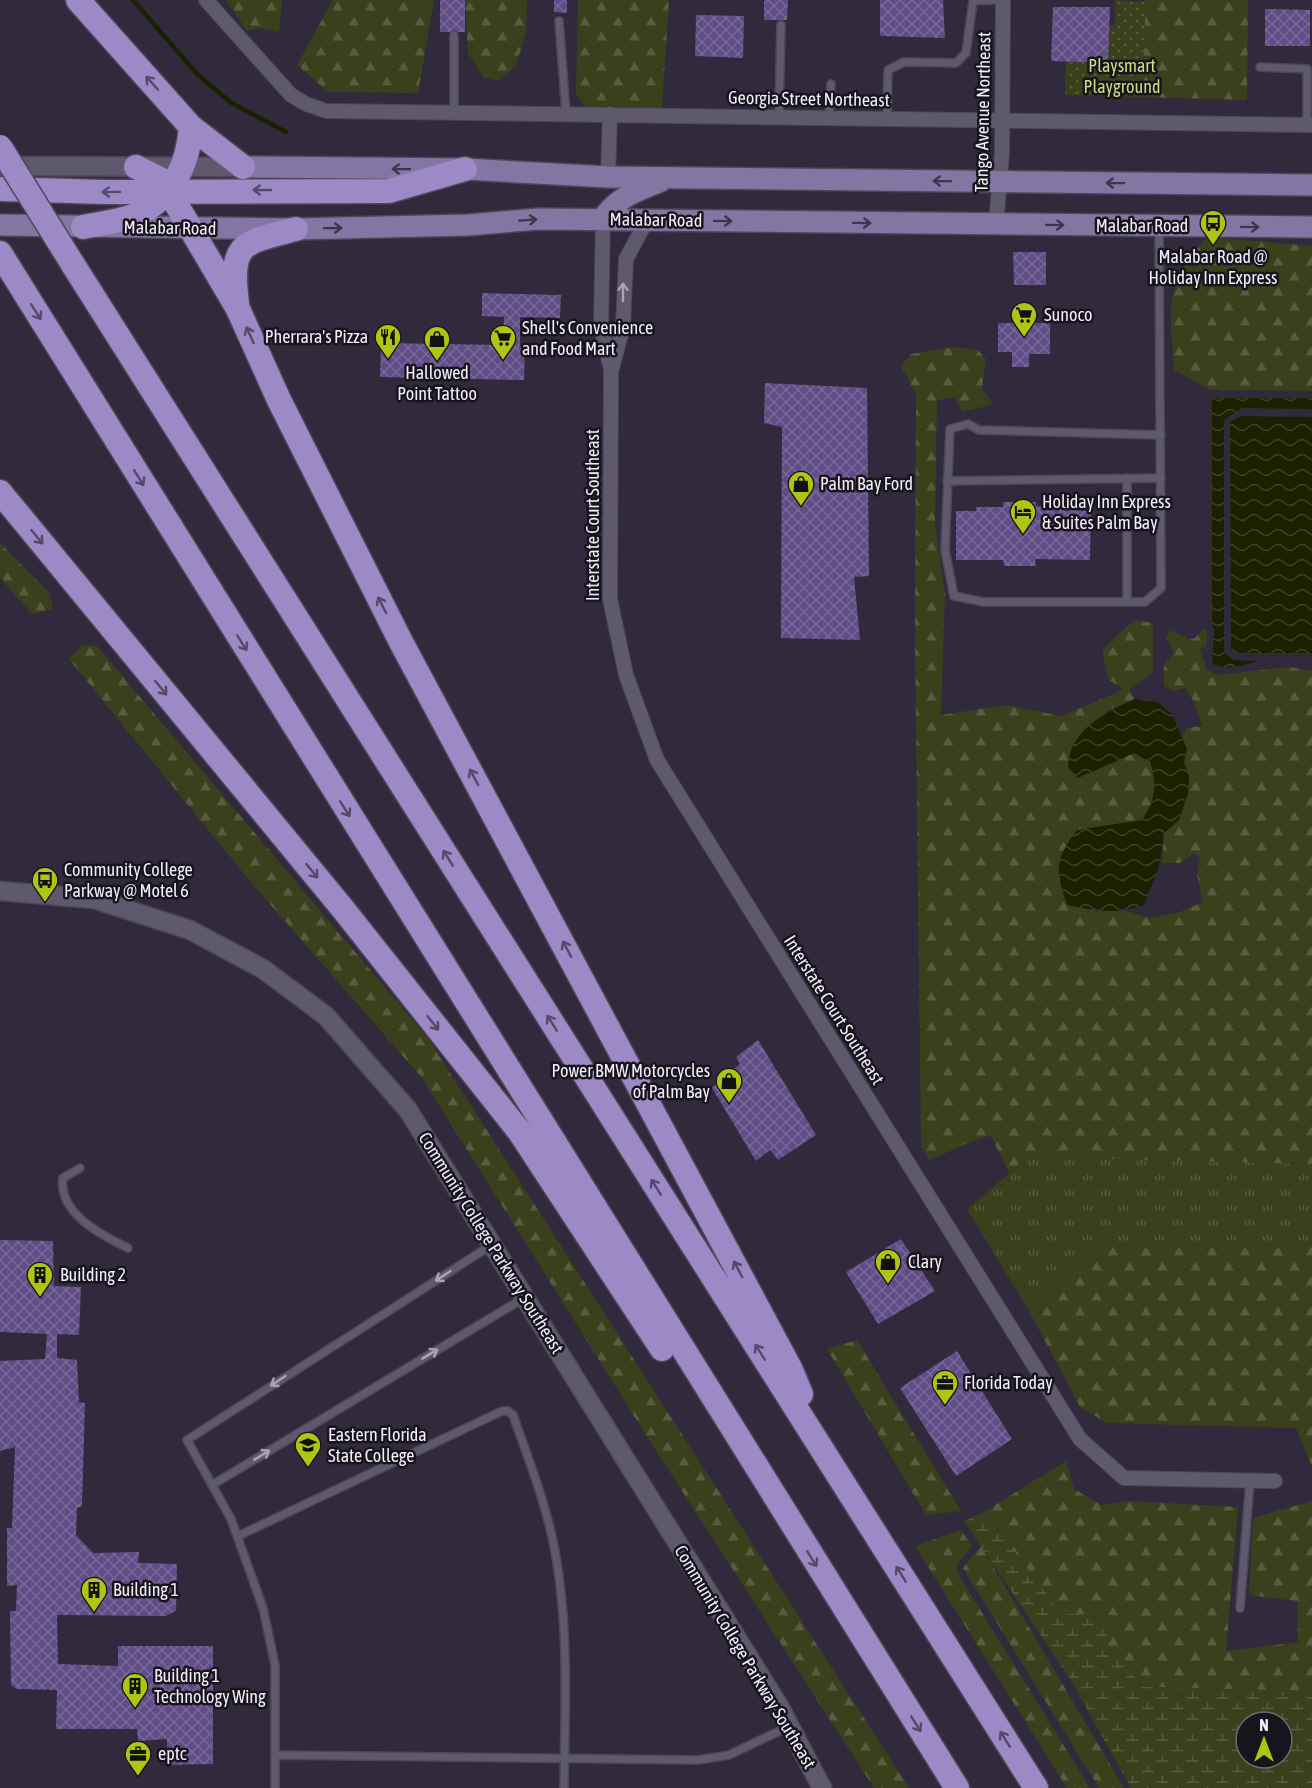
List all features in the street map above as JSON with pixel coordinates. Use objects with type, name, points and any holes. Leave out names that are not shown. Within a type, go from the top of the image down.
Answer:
[{"type":"highway","points":[[78,0],[191,127],[243,167]]},
{"type":"highway","points":[[83,227],[141,212],[169,191],[183,169],[189,149],[191,127]]},
{"type":"highway","points":[[0,147],[1036,1788]]},
{"type":"highway","points":[[136,167],[162,180],[238,309],[279,400],[401,642],[791,1370],[825,1455]]},
{"type":"highway","points":[[0,189],[389,191],[465,169]]},
{"type":"highway","points":[[238,309],[235,285],[238,254],[249,241],[297,229]]},
{"type":"highway","points":[[3,258],[957,1788]]},
{"type":"highway","points":[[0,492],[343,909],[519,1131],[725,1444],[781,1509]]},
{"type":"main road","points":[[243,167],[465,169],[608,177],[1312,185]]},
{"type":"main road","points":[[603,219],[611,206],[626,196],[670,177]]},
{"type":"main road","name":"Malabar Road","points":[[0,225],[297,229],[468,225],[535,219],[603,219],[1312,227]]},
{"type":"street","name":"Georgia Street Northeast","points":[[206,0],[291,95],[306,104],[326,111],[1310,124]]},
{"type":"street","name":"Tango Avenue Northeast","points":[[996,224],[1002,119],[1003,0]]},
{"type":"street","points":[[608,177],[610,114]]},
{"type":"street","points":[[0,166],[183,169],[243,167]]},
{"type":"street","name":"Interstate Court Southeast","points":[[603,219],[601,326],[611,370],[610,599],[626,675],[657,760],[1080,1439],[1124,1478],[1275,1481]]},
{"type":"street","name":"Interstate Court Southeast","points":[[611,370],[623,327],[626,259],[647,220]]},
{"type":"street","name":"Community College Parkway Southeast","points":[[0,891],[94,899],[190,930],[263,969],[326,1016],[408,1110],[790,1726],[822,1788]]},
{"type":"lane","points":[[887,118],[888,70],[904,62],[956,63],[966,53],[973,0],[993,0]]},
{"type":"lane","points":[[559,21],[566,113]]},
{"type":"lane","points":[[779,116],[781,26]]},
{"type":"lane","points":[[454,35],[454,112]]},
{"type":"lane","points":[[1260,67],[1308,69],[1310,124]]},
{"type":"lane","points":[[829,117],[831,84]]},
{"type":"lane","points":[[1159,226],[1161,435],[1161,588],[1145,602],[984,602],[954,596],[945,550],[950,429],[968,424],[979,430],[1161,435]]},
{"type":"lane","points":[[1127,478],[1127,602]]},
{"type":"lane","points":[[947,481],[1161,478]]},
{"type":"lane","points":[[80,1168],[63,1178],[62,1188],[70,1208],[102,1236],[128,1248]]},
{"type":"lane","points":[[275,1788],[275,1665],[263,1608],[237,1536],[187,1440],[492,1245]]},
{"type":"lane","points":[[212,1485],[525,1297]]},
{"type":"lane","points":[[237,1536],[502,1411],[508,1411],[513,1415],[539,1491],[552,1536],[559,1579],[564,1626],[564,1788]]},
{"type":"lane","points":[[1240,1608],[1250,1481]]},
{"type":"lane","points":[[275,1755],[698,1760],[729,1755],[790,1726]]},
{"type":"green space","points":[[226,0],[282,0],[279,32],[260,28],[247,31]]},
{"type":"green space","points":[[333,0],[434,0],[418,93],[328,92],[297,65]]},
{"type":"green space","points":[[465,0],[527,0],[526,33],[516,65],[499,81],[483,77],[468,53]]},
{"type":"green space","points":[[578,0],[669,0],[662,108],[585,107],[576,94]]},
{"type":"green space","name":"Playsmart Playground","points":[[1115,0],[1145,2],[1142,97],[1065,95],[1066,62],[1107,63],[1109,25],[1115,25]]},
{"type":"green space","points":[[1145,0],[1248,0],[1247,100],[1142,97]]},
{"type":"green space","points":[[1207,237],[1312,246],[1312,391],[1211,390],[1174,370],[1171,329],[1172,299],[1182,270]]},
{"type":"green space","points":[[953,347],[978,350],[986,359],[982,389],[994,404],[962,412],[955,397],[937,401],[935,523],[945,595],[941,715],[1006,705],[1061,716],[1116,693],[1123,688],[1109,680],[1102,651],[1135,620],[1153,623],[1153,672],[1129,690],[1135,699],[1107,711],[1068,767],[1108,764],[1132,754],[1150,761],[1154,778],[1151,805],[1142,820],[1077,830],[1094,911],[1127,911],[1149,918],[1180,912],[1203,902],[1197,874],[1200,857],[1194,853],[1180,863],[1162,863],[1164,833],[1179,820],[1188,793],[1189,776],[1184,762],[1187,749],[1182,736],[1188,728],[1202,726],[1194,702],[1185,688],[1174,691],[1164,686],[1164,666],[1174,652],[1166,638],[1170,630],[1189,639],[1195,638],[1203,629],[1207,631],[1207,645],[1200,649],[1207,670],[1218,675],[1288,667],[1312,671],[1312,1164],[1029,1157],[1009,1173],[991,1136],[977,1139],[929,1160],[921,1146],[915,638],[916,394],[901,366],[911,354]]},
{"type":"green space","points":[[0,543],[49,592],[53,609],[32,614],[0,578]]},
{"type":"green space","points":[[82,645],[97,646],[427,1037],[909,1788],[874,1788],[651,1443],[422,1078],[249,880],[69,659]]},
{"type":"green space","points":[[1029,1157],[1312,1164],[1312,1247],[1094,1247],[1028,1309],[967,1209]]},
{"type":"green space","points":[[1094,1247],[1312,1247],[1312,1466],[1296,1428],[1107,1423],[1080,1407],[1028,1309]]},
{"type":"green space","points":[[857,1340],[961,1511],[926,1515],[827,1349]]},
{"type":"green space","points":[[1066,1461],[1074,1489],[1101,1505],[1129,1501],[1238,1507],[1226,1651],[1298,1642],[1297,1601],[1249,1595],[1253,1518],[1312,1501],[1312,1691],[1145,1687],[1104,1647],[1062,1614],[984,1512]]},
{"type":"green space","points":[[984,1512],[1062,1614],[1112,1615],[1104,1647],[1145,1687],[1312,1691],[1312,1788],[1131,1788],[1070,1679],[964,1521]]},
{"type":"green space","points":[[961,1530],[972,1546],[957,1565],[957,1572],[1090,1788],[1067,1788],[915,1546]]},
{"type":"green space","points":[[981,1546],[1124,1788],[1099,1788],[963,1568]]},
{"type":"water","points":[[1212,398],[1312,398],[1312,409],[1241,408],[1224,420],[1224,652],[1233,660],[1259,661],[1242,666],[1219,666],[1213,664],[1212,661],[1214,631],[1212,625]]},
{"type":"water","points":[[1241,416],[1312,417],[1312,653],[1236,653],[1231,651],[1230,422]]},
{"type":"water","points":[[1135,699],[1157,702],[1172,714],[1187,749],[1184,762],[1189,776],[1188,793],[1179,820],[1164,833],[1159,867],[1144,905],[1125,910],[1105,911],[1067,905],[1060,883],[1059,865],[1064,849],[1077,830],[1142,820],[1153,799],[1154,777],[1150,761],[1132,754],[1078,778],[1068,767],[1074,743],[1082,733],[1101,717]]},
{"type":"building","points":[[440,0],[465,0],[465,32],[440,32]]},
{"type":"building","points":[[554,0],[567,0],[567,13],[554,12]]},
{"type":"building","points":[[764,0],[788,0],[787,20],[764,20]]},
{"type":"building","points":[[880,0],[943,0],[945,38],[880,36]]},
{"type":"building","points":[[1053,7],[1110,7],[1108,63],[1051,61]]},
{"type":"building","points":[[1265,9],[1310,10],[1310,46],[1265,46]]},
{"type":"building","points":[[696,15],[744,16],[743,58],[695,56]]},
{"type":"building","name":"Sunoco","points":[[1013,252],[1046,252],[1046,285],[1014,285]]},
{"type":"building","points":[[482,293],[561,295],[560,318],[520,317],[520,346],[525,346],[524,380],[380,377],[381,343],[503,345],[504,317],[482,316]]},
{"type":"building","name":"Sunoco","points":[[998,323],[1050,323],[1050,354],[1029,354],[1029,367],[1012,367],[1012,352],[998,352]]},
{"type":"building","points":[[765,383],[867,388],[869,576],[854,577],[860,640],[781,638],[782,427],[764,423]]},
{"type":"building","name":"Holiday Inn Express & Suites Palm Bay","points":[[1003,502],[1036,502],[1036,506],[1091,511],[1090,560],[1035,559],[1036,566],[1004,566],[1003,560],[956,560],[956,511],[977,511],[976,507],[1003,507]]},
{"type":"building","points":[[758,1040],[816,1135],[778,1160],[770,1150],[756,1161],[712,1088],[740,1064],[736,1057]]},
{"type":"building","points":[[901,1239],[935,1291],[878,1324],[846,1272]]},
{"type":"building","points":[[0,1240],[53,1241],[54,1286],[81,1287],[79,1335],[57,1334],[57,1358],[77,1360],[79,1402],[85,1403],[82,1506],[77,1508],[76,1535],[93,1553],[139,1552],[138,1563],[177,1564],[176,1611],[166,1616],[57,1615],[58,1664],[118,1666],[118,1646],[213,1646],[213,1764],[167,1765],[167,1739],[138,1741],[137,1729],[56,1729],[57,1690],[17,1689],[11,1685],[10,1611],[16,1611],[17,1585],[7,1586],[7,1528],[12,1528],[15,1447],[0,1451],[0,1361],[45,1359],[47,1334],[0,1332]]},
{"type":"building","points":[[957,1351],[1012,1439],[956,1476],[900,1388]]},
{"type":"waterway","points":[[133,0],[198,75],[230,102],[286,132]]},
{"type":"place","name":"Malabar Road @ Holiday Inn Express","points":[[1213,246]]},
{"type":"place","name":"Sunoco","points":[[1024,338]]},
{"type":"place","name":"Pherrara's Pizza","points":[[388,360]]},
{"type":"place","name":"Shell's Convenience and Food Mart","points":[[503,361]]},
{"type":"place","name":"Hallowed Point Tattoo","points":[[437,362]]},
{"type":"place","name":"Palm Bay Ford","points":[[801,507]]},
{"type":"place","name":"Holiday Inn Express & Suites Palm Bay","points":[[1023,535]]},
{"type":"place","name":"Community College Parkway @ Motel 6","points":[[45,903]]},
{"type":"place","name":"Power BMW Motorcycles of Palm Bay","points":[[729,1104]]},
{"type":"place","name":"Clary","points":[[888,1285]]},
{"type":"place","name":"Building 2","points":[[40,1298]]},
{"type":"place","name":"Florida Today","points":[[945,1406]]},
{"type":"place","name":"Eastern Florida State College","points":[[308,1468]]},
{"type":"place","name":"Building 1","points":[[94,1613]]},
{"type":"place","name":"Building 1 Technology Wing","points":[[135,1709]]},
{"type":"place","name":"eptc","points":[[138,1777]]}]
